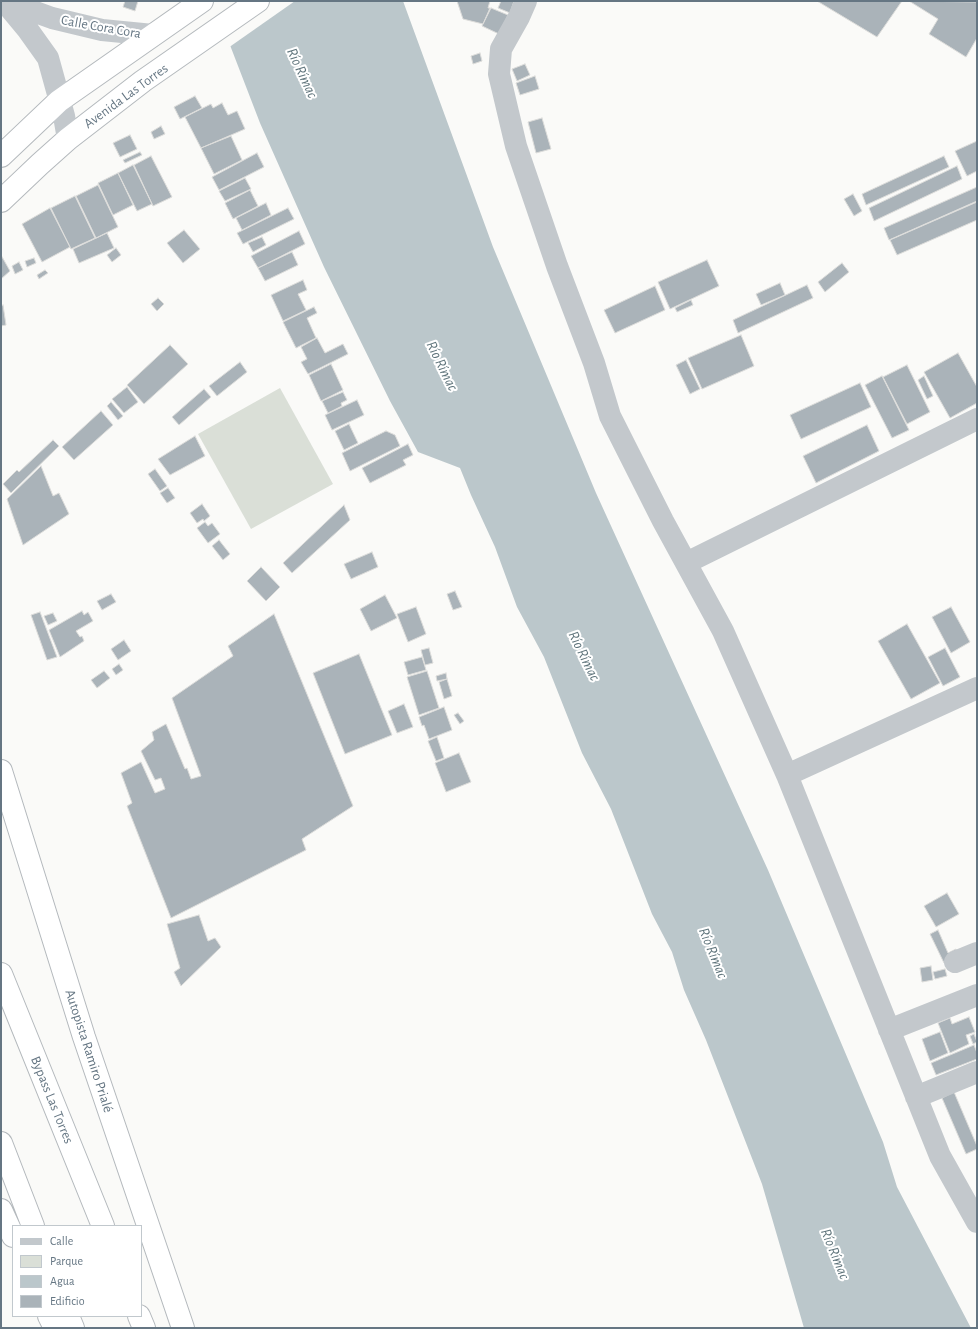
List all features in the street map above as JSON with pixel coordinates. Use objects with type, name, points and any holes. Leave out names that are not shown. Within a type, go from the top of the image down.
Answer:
[{"type":"highway","points":[[1,156],[59,101],[202,1]]},
{"type":"highway","name":"Avenida Las Torres","points":[[1,201],[68,139],[142,81],[258,1]]},
{"type":"highway","name":"Autopista Ramiro Prialé","points":[[1,771],[84,1037],[183,1328]]},
{"type":"highway","name":"Bypass Las Torres","points":[[1,974],[103,1225]]},
{"type":"highway","points":[[1,1143],[33,1225]]},
{"type":"highway","points":[[1,1210],[12,1234]]},
{"type":"highway","points":[[1,1227],[12,1246]]},
{"type":"highway","points":[[49,1317],[54,1328]]},
{"type":"highway","points":[[68,1317],[73,1328]]},
{"type":"highway","points":[[139,1317],[144,1328]]},
{"type":"street","name":"Calle Cora Cora","points":[[4,1],[52,18],[102,30],[159,31]]},
{"type":"street","name":"Calle Cora Cora","points":[[4,1],[28,30],[48,58],[64,116],[68,139]]},
{"type":"street","points":[[526,1],[501,49],[499,74],[516,146],[557,266],[594,363],[610,416],[663,521],[723,632],[787,775],[940,1156],[977,1222]]},
{"type":"street","points":[[686,563],[977,419]]},
{"type":"street","points":[[787,775],[977,688]]},
{"type":"street","points":[[956,962],[977,953]]},
{"type":"street","points":[[889,1030],[977,995]]},
{"type":"street","points":[[916,1097],[977,1072]]},
{"type":"green space","points":[[280,388],[333,484],[251,529],[198,434]]},
{"type":"water","name":"Río Rímac","points":[[213,1],[403,1],[493,247],[596,493],[768,870],[883,1142],[897,1187],[971,1328],[804,1328],[762,1184],[706,1040],[684,990],[672,952],[652,914],[611,809],[582,753],[544,657],[517,607],[495,547],[460,468],[418,452],[390,401],[324,267],[260,123]]},
{"type":"pier","points":[[211,1],[295,1],[228,48]]},
{"type":"building","points":[[125,1],[138,1],[135,11],[123,7]]},
{"type":"building","points":[[457,1],[490,1],[488,8],[490,8],[483,24],[463,19]]},
{"type":"building","points":[[501,1],[514,1],[510,13],[498,8]]},
{"type":"building","points":[[817,1],[902,1],[877,37]]},
{"type":"building","points":[[909,1],[977,2],[977,38],[966,57],[929,34],[938,19]]},
{"type":"building","points":[[491,8],[508,15],[499,34],[482,26]]},
{"type":"building","points":[[480,53],[482,61],[473,64],[471,56]]},
{"type":"building","points":[[525,64],[530,75],[517,81],[512,69]]},
{"type":"building","points":[[535,76],[539,89],[520,95],[516,83]]},
{"type":"building","points":[[195,96],[202,108],[180,119],[174,107]]},
{"type":"building","points":[[222,103],[228,115],[237,111],[245,129],[201,148],[185,117],[211,104],[213,108]]},
{"type":"building","points":[[542,118],[551,149],[536,153],[528,122]]},
{"type":"building","points":[[161,126],[165,134],[154,139],[151,132]]},
{"type":"building","points":[[130,135],[137,149],[120,157],[113,143]]},
{"type":"building","points":[[231,136],[242,160],[214,174],[201,148]]},
{"type":"building","points":[[977,141],[977,171],[967,176],[955,151]]},
{"type":"building","points":[[140,152],[142,155],[125,163],[123,160]]},
{"type":"building","points":[[257,153],[264,167],[219,190],[212,177]]},
{"type":"building","points":[[151,156],[172,197],[153,206],[134,165]]},
{"type":"building","points":[[944,156],[949,167],[866,205],[862,194]]},
{"type":"building","points":[[133,165],[152,204],[137,211],[118,173]]},
{"type":"building","points":[[957,166],[962,179],[874,221],[869,208]]},
{"type":"building","points":[[118,173],[133,205],[113,215],[98,183]]},
{"type":"building","points":[[245,178],[251,189],[225,201],[219,191]]},
{"type":"building","points":[[98,185],[118,227],[96,238],[76,196]]},
{"type":"building","points":[[977,187],[977,201],[889,240],[884,228]]},
{"type":"building","points":[[250,190],[258,206],[233,219],[225,203]]},
{"type":"building","points":[[853,194],[862,211],[854,216],[844,199]]},
{"type":"building","points":[[75,196],[95,238],[71,249],[51,208]]},
{"type":"building","points":[[977,202],[977,220],[897,255],[890,240]]},
{"type":"building","points":[[266,203],[271,215],[242,230],[236,218]]},
{"type":"building","points":[[50,208],[70,247],[42,262],[22,224]]},
{"type":"building","points":[[288,208],[294,219],[243,244],[237,233]]},
{"type":"building","points":[[184,230],[200,249],[183,263],[167,243]]},
{"type":"building","points":[[299,231],[305,244],[258,268],[251,256]]},
{"type":"building","points":[[107,233],[114,248],[79,263],[73,249]]},
{"type":"building","points":[[262,237],[266,245],[253,252],[248,243]]},
{"type":"building","points":[[116,248],[121,255],[112,262],[107,255]]},
{"type":"building","points":[[292,252],[298,265],[265,281],[258,268]]},
{"type":"building","points":[[1,255],[10,271],[1,279]]},
{"type":"building","points":[[34,258],[36,263],[27,267],[25,261]]},
{"type":"building","points":[[707,260],[719,286],[670,309],[658,282]]},
{"type":"building","points":[[19,262],[23,270],[15,274],[12,266]]},
{"type":"building","points":[[842,263],[849,272],[825,292],[818,282]]},
{"type":"building","points":[[45,270],[48,273],[39,279],[37,275]]},
{"type":"building","points":[[303,280],[307,290],[298,294],[306,310],[283,321],[271,295]]},
{"type":"building","points":[[780,283],[785,295],[761,305],[756,294]]},
{"type":"building","points":[[807,285],[813,298],[738,333],[733,320]]},
{"type":"building","points":[[655,286],[665,310],[615,333],[604,310]]},
{"type":"building","points":[[158,298],[164,304],[157,311],[151,304]]},
{"type":"building","points":[[691,300],[693,305],[677,312],[675,308]]},
{"type":"building","points":[[3,305],[6,325],[1,326],[1,306]]},
{"type":"building","points":[[314,307],[317,313],[307,318],[316,338],[296,348],[283,322]]},
{"type":"building","points":[[741,335],[754,366],[702,389],[688,358]]},
{"type":"building","points":[[317,338],[325,353],[343,344],[348,354],[308,374],[301,362],[307,359],[301,347]]},
{"type":"building","points":[[170,345],[188,364],[144,404],[127,385]]},
{"type":"building","points":[[958,353],[977,387],[977,403],[950,418],[924,372]]},
{"type":"building","points":[[686,360],[700,389],[690,394],[676,365]]},
{"type":"building","points":[[240,362],[247,372],[217,396],[209,386]]},
{"type":"building","points":[[331,364],[343,390],[321,401],[309,375]]},
{"type":"building","points":[[907,365],[930,412],[907,424],[883,377]]},
{"type":"building","points":[[882,376],[909,430],[892,438],[865,385]]},
{"type":"building","points":[[924,376],[933,396],[927,399],[918,380]]},
{"type":"building","points":[[860,383],[871,407],[801,439],[790,415]]},
{"type":"building","points":[[127,387],[138,402],[124,413],[112,399]]},
{"type":"building","points":[[204,389],[211,397],[179,425],[172,417]]},
{"type":"building","points":[[343,392],[347,400],[341,403],[342,406],[328,413],[322,401]]},
{"type":"building","points":[[357,400],[364,415],[332,430],[325,415]]},
{"type":"building","points":[[111,402],[123,416],[118,420],[107,406]]},
{"type":"building","points":[[101,411],[113,425],[74,460],[62,447]]},
{"type":"building","points":[[349,424],[358,443],[344,450],[335,431]]},
{"type":"building","points":[[867,425],[879,451],[816,483],[803,456]]},
{"type":"building","points":[[386,431],[395,435],[400,446],[350,471],[342,453]]},
{"type":"building","points":[[195,436],[205,456],[170,475],[158,459]]},
{"type":"building","points":[[53,440],[59,446],[11,493],[3,484],[17,470],[19,472]]},
{"type":"building","points":[[408,444],[413,455],[403,460],[406,465],[370,483],[362,468]]},
{"type":"building","points":[[41,466],[53,496],[59,493],[69,514],[23,545],[7,499]]},
{"type":"building","points":[[155,469],[167,486],[160,491],[148,474]]},
{"type":"building","points":[[168,488],[175,498],[167,503],[160,493]]},
{"type":"building","points":[[202,504],[210,516],[204,521],[203,519],[197,523],[190,513]]},
{"type":"building","points":[[344,505],[350,520],[292,573],[283,563]]},
{"type":"building","points":[[205,522],[208,526],[212,523],[220,534],[208,543],[197,528]]},
{"type":"building","points":[[219,540],[230,554],[223,560],[212,546]]},
{"type":"building","points":[[372,552],[378,567],[351,579],[344,564]]},
{"type":"building","points":[[261,567],[280,587],[266,601],[247,581]]},
{"type":"building","points":[[455,591],[462,607],[453,610],[447,594]]},
{"type":"building","points":[[111,594],[116,602],[102,610],[97,601]]},
{"type":"building","points":[[385,595],[397,618],[371,631],[360,609]]},
{"type":"building","points":[[416,607],[426,634],[408,642],[397,614]]},
{"type":"building","points":[[951,607],[970,642],[951,653],[932,617]]},
{"type":"building","points":[[82,611],[84,615],[88,612],[93,621],[76,631],[80,637],[82,636],[84,641],[60,657],[49,630]]},
{"type":"building","points":[[40,612],[57,657],[47,660],[31,615]]},
{"type":"building","points":[[53,613],[57,621],[48,625],[44,616]]},
{"type":"building","points":[[274,614],[353,806],[302,839],[306,850],[171,918],[127,806],[132,803],[121,773],[141,762],[155,793],[165,789],[161,778],[155,780],[141,751],[154,740],[152,732],[166,724],[185,769],[187,768],[191,779],[201,776],[172,698],[233,656],[228,646]]},
{"type":"building","points":[[907,624],[940,683],[911,699],[878,641]]},
{"type":"building","points":[[124,640],[131,651],[118,660],[111,649]]},
{"type":"building","points":[[429,648],[433,663],[425,665],[421,650]]},
{"type":"building","points":[[945,648],[960,677],[943,686],[928,657]]},
{"type":"building","points":[[359,654],[392,735],[345,754],[313,673]]},
{"type":"building","points":[[422,657],[426,670],[408,675],[404,662]]},
{"type":"building","points":[[119,664],[123,670],[116,675],[112,669]]},
{"type":"building","points":[[104,671],[110,678],[97,688],[91,680]]},
{"type":"building","points":[[427,671],[439,708],[419,715],[407,677]]},
{"type":"building","points":[[446,673],[447,679],[437,681],[436,676]]},
{"type":"building","points":[[447,679],[452,696],[444,699],[439,682]]},
{"type":"building","points":[[404,704],[413,727],[397,733],[388,711]]},
{"type":"building","points":[[444,707],[452,730],[429,739],[424,725],[422,726],[419,717]]},
{"type":"building","points":[[458,713],[464,721],[460,724],[454,715]]},
{"type":"building","points":[[437,737],[444,758],[436,761],[428,741]]},
{"type":"building","points":[[459,753],[471,782],[446,792],[435,763]]},
{"type":"building","points":[[947,893],[959,914],[936,927],[924,906]]},
{"type":"building","points":[[199,915],[208,941],[215,938],[221,947],[181,986],[174,972],[180,968],[167,924]]},
{"type":"building","points":[[938,930],[948,953],[956,949],[959,956],[944,963],[930,934]]},
{"type":"building","points":[[931,966],[933,980],[922,982],[920,968]]},
{"type":"building","points":[[945,969],[947,976],[935,979],[933,972]]},
{"type":"building","points":[[969,1017],[975,1032],[966,1035],[969,1044],[950,1053],[938,1023],[950,1018],[952,1024]]},
{"type":"building","points":[[940,1032],[948,1053],[930,1061],[922,1039]]},
{"type":"building","points":[[974,1034],[977,1042],[973,1044],[970,1036]]},
{"type":"building","points":[[974,1045],[977,1053],[977,1059],[936,1075],[931,1063]]},
{"type":"building","points":[[954,1092],[977,1146],[977,1149],[966,1154],[942,1098]]}]
